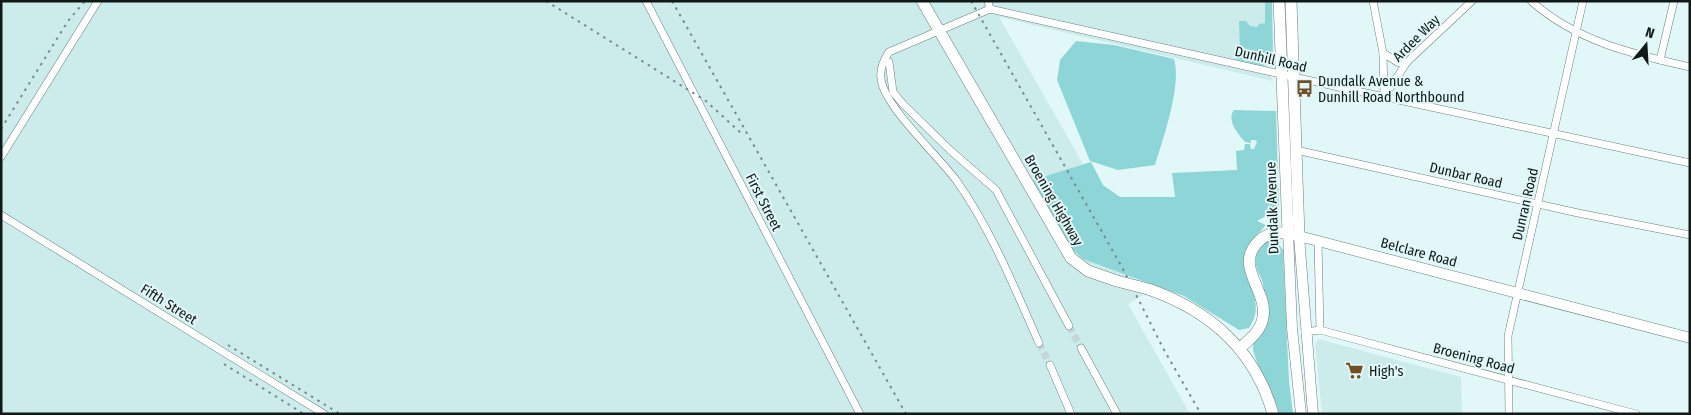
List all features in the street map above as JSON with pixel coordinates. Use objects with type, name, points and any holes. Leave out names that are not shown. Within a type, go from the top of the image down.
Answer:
[{"type":"main road","name":"Broening Highway","points":[[922,1],[1071,258],[1088,271],[1148,289],[1196,310],[1222,330],[1240,348],[1261,382],[1273,414]]},
{"type":"main road","name":"Dundalk Avenue","points":[[1279,1],[1288,232]]},
{"type":"main road","name":"Dundalk Avenue","points":[[1290,1],[1299,236]]},
{"type":"main road","name":"Belclare Road","points":[[1288,232],[1299,236]]},
{"type":"main road","points":[[1240,348],[1256,333],[1264,315],[1248,265],[1251,252],[1265,236],[1288,232]]},
{"type":"street","points":[[1,157],[98,1]]},
{"type":"street","name":"First Street","points":[[646,1],[860,414]]},
{"type":"street","points":[[1373,1],[1383,53],[1384,97]]},
{"type":"street","name":"Ardee Way","points":[[1384,97],[1407,62],[1472,1]]},
{"type":"street","points":[[1531,1],[1576,31],[1614,48],[1690,67]]},
{"type":"street","name":"Dunran Road","points":[[1509,414],[1507,380],[1508,336],[1582,1]]},
{"type":"street","points":[[1660,60],[1674,1]]},
{"type":"street","name":"Dunhill Road","points":[[1039,343],[1016,286],[956,182],[892,103],[883,87],[881,77],[882,62],[889,52],[989,5],[1294,77],[1690,163]]},
{"type":"street","points":[[1383,53],[1399,63],[1407,62]]},
{"type":"street","points":[[889,62],[890,82],[898,98],[951,151],[996,190],[1069,326]]},
{"type":"street","name":"Dunbar Road","points":[[1296,150],[1538,204],[1690,235]]},
{"type":"street","name":"Fifth Street","points":[[1,215],[324,414]]},
{"type":"street","name":"Dundalk Avenue","points":[[1288,232],[1292,328],[1301,412]]},
{"type":"street","name":"Dundalk Avenue","points":[[1299,236],[1312,411]]},
{"type":"street","name":"Belclare Road","points":[[1299,236],[1690,338]]},
{"type":"street","points":[[1318,241],[1320,330]]},
{"type":"street","name":"Broening Road","points":[[1305,332],[1320,330],[1632,413]]},
{"type":"street","points":[[1081,348],[1117,414]]},
{"type":"street","points":[[1050,365],[1071,414]]},
{"type":"street","points":[[1301,412],[1312,411]]},
{"type":"shaded area","points":[[1,1],[1265,1],[1267,64],[1273,81],[999,17],[1106,204],[1260,223],[1128,304],[1190,414],[1,414]]},
{"type":"shaded area","points":[[1265,1],[1272,1],[1272,62],[1263,66],[1235,59],[1240,54],[1239,21],[1246,21],[1250,26],[1257,27],[1259,24],[1265,23]]},
{"type":"shaded area","points":[[1076,41],[1114,45],[1174,59],[1176,83],[1174,97],[1155,165],[1118,170],[1090,161],[1057,80],[1060,60]]},
{"type":"shaded area","points":[[1234,110],[1276,111],[1279,212],[1273,212],[1257,221],[1266,225],[1246,250],[1245,269],[1256,307],[1249,328],[1239,330],[1184,296],[1083,259],[1070,247],[1033,180],[1091,162],[1103,185],[1120,197],[1175,197],[1172,173],[1237,170],[1236,151],[1244,150],[1245,144],[1250,144],[1251,149],[1254,149],[1257,142],[1251,140],[1251,143],[1245,142],[1234,127],[1231,118]]},
{"type":"shaded area","points":[[1271,239],[1278,243],[1283,250],[1289,382],[1293,414],[1279,414],[1253,350],[1264,294],[1264,286],[1256,266],[1257,253],[1261,243]]},
{"type":"shaded area","points":[[1318,339],[1461,377],[1462,414],[1322,414],[1315,344]]},
{"type":"tunnel","points":[[1069,326],[1081,348]]},
{"type":"tunnel","points":[[1039,343],[1050,365]]},
{"type":"railway","points":[[1,129],[68,21],[85,1]]},
{"type":"railway","points":[[546,1],[706,101],[742,134]]},
{"type":"railway","points":[[672,1],[906,414]]},
{"type":"railway","points":[[971,1],[1123,269],[1163,348],[1201,414]]},
{"type":"railway","points":[[228,345],[340,414]]},
{"type":"railway","points":[[224,364],[304,414]]},
{"type":"place","name":"Dundalk Avenue & Dunhill Road Northbound","points":[[1304,89]]},
{"type":"place","name":"High's","points":[[1355,371]]}]
